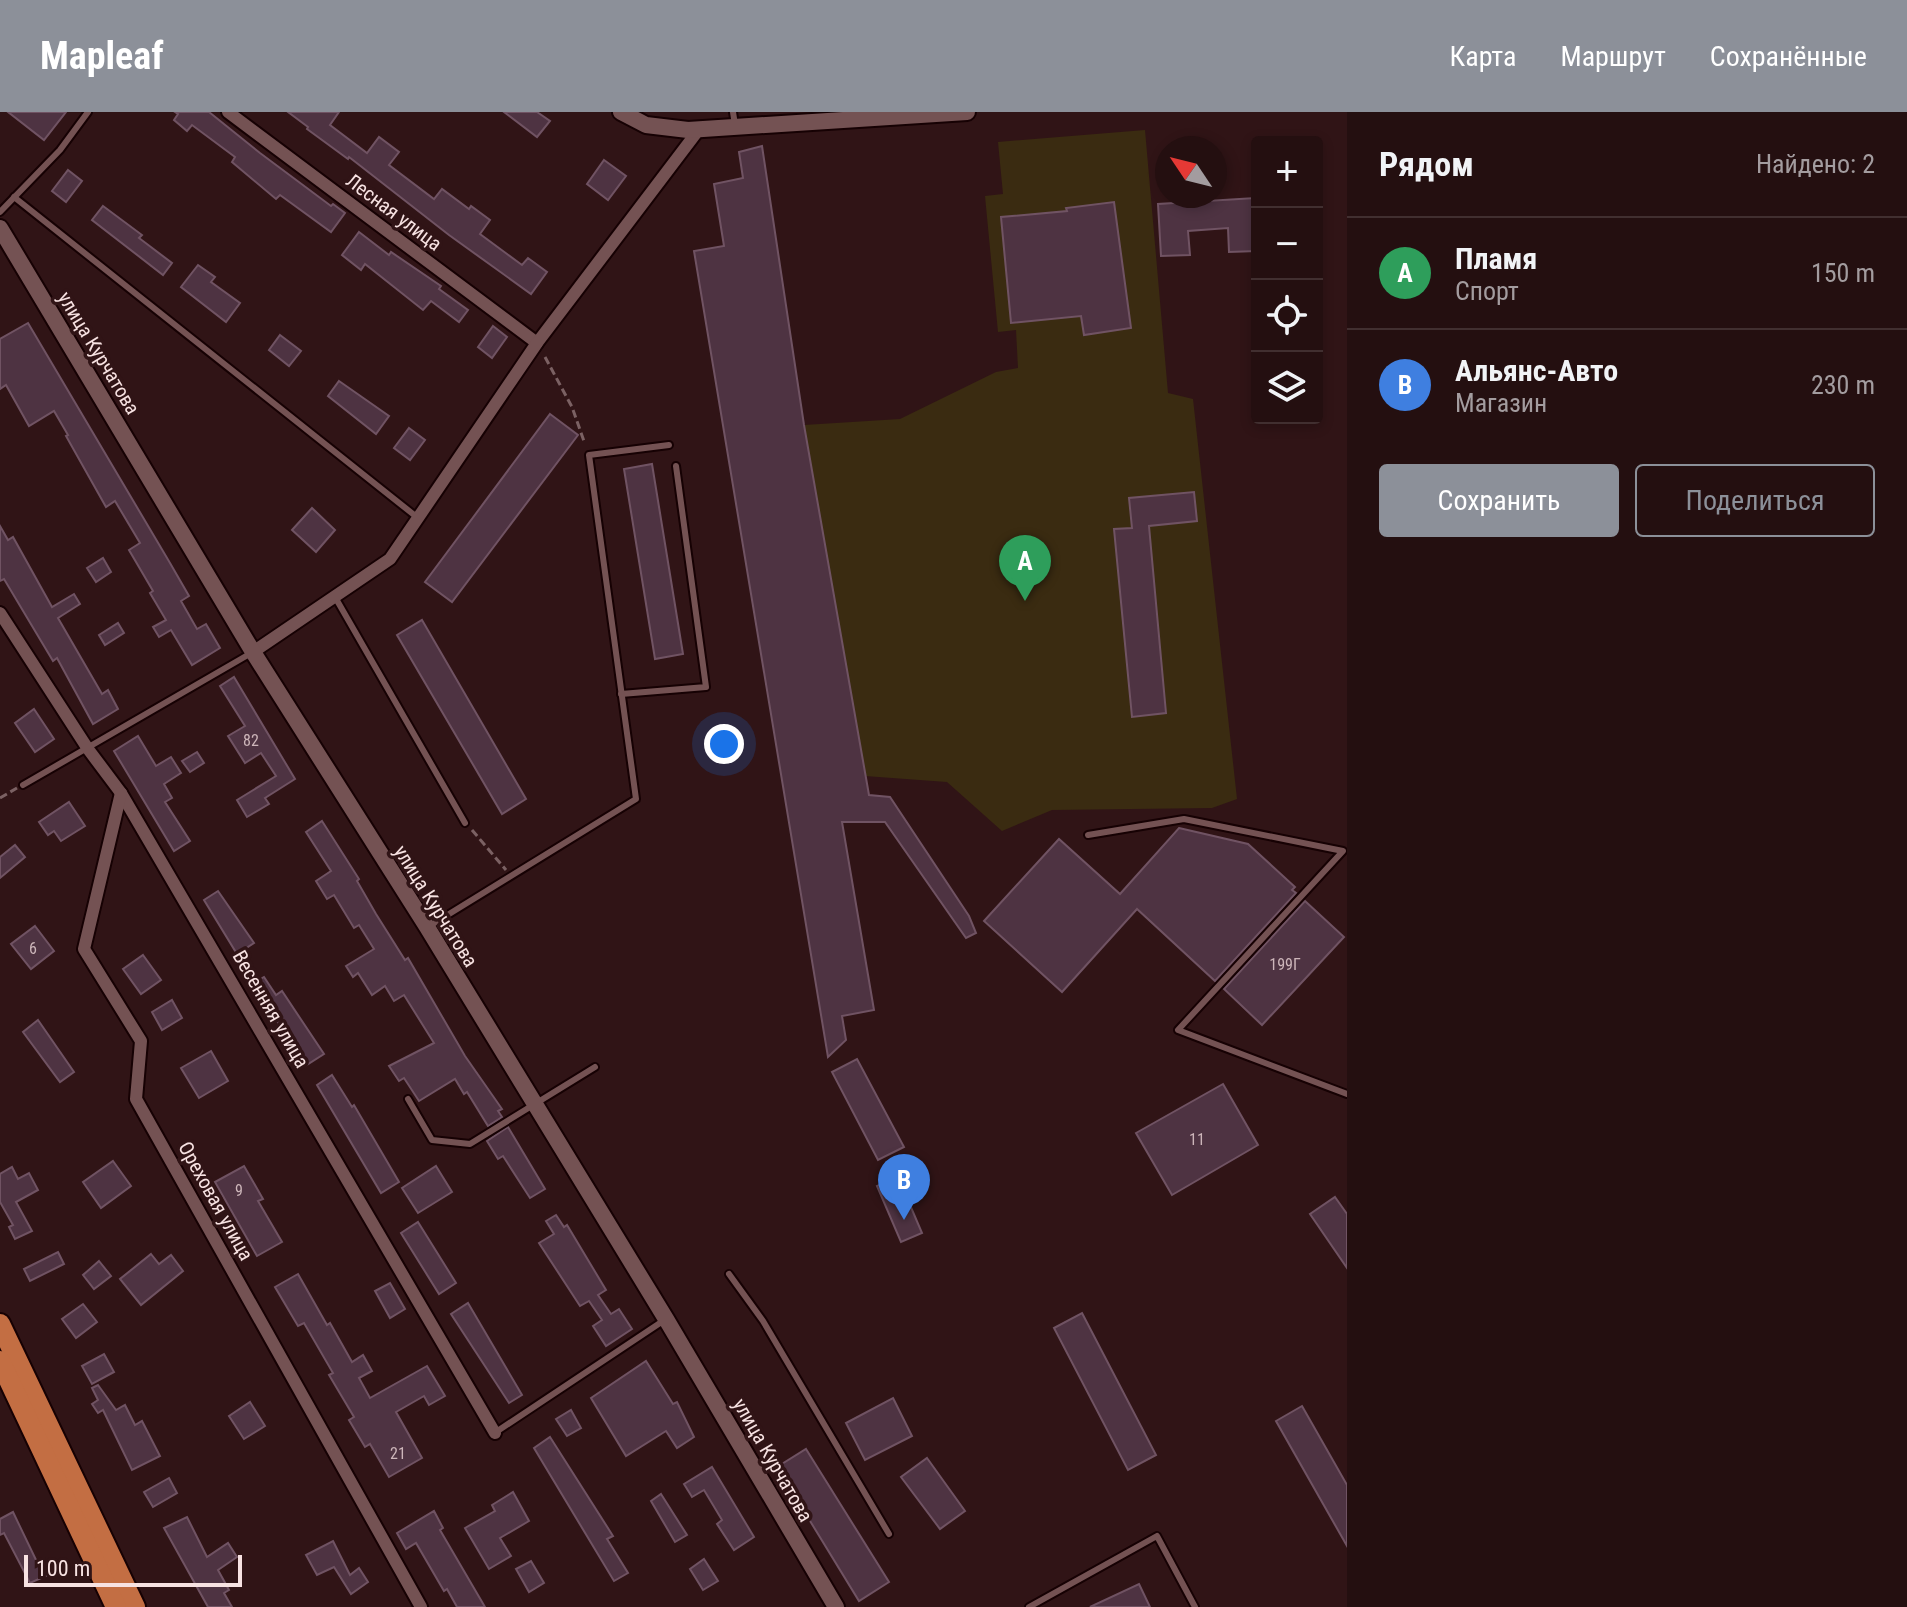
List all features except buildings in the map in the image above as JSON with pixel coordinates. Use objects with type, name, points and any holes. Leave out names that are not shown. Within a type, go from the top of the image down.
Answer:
[{"type":"main road","points":[[0,1324],[135,1607]]},
{"type":"main road","points":[[0,1361],[116,1607]]},
{"type":"street","name":"Лесная улица","points":[[228,112],[537,343]]},
{"type":"street","points":[[621,112],[646,125],[700,128],[734,118],[967,112]]},
{"type":"street","points":[[253,652],[390,559],[537,343],[700,128]]},
{"type":"street","name":"улица Курчатова","points":[[0,228],[253,652],[427,927],[666,1319],[836,1607]]},
{"type":"street","name":"Весенняя улица","points":[[0,613],[88,749],[121,793],[495,1433]]},
{"type":"street","name":"Ореховая улица","points":[[121,793],[84,949],[141,1041],[136,1099],[421,1607]]},
{"type":"lane","points":[[0,212],[60,150],[88,112]]},
{"type":"lane","points":[[14,197],[418,518]]},
{"type":"lane","points":[[427,927],[636,799],[589,455],[669,445]]},
{"type":"lane","points":[[621,694],[706,687],[676,466]]},
{"type":"lane","points":[[335,597],[465,823]]},
{"type":"lane","points":[[23,785],[253,652]]},
{"type":"lane","points":[[1088,835],[1184,819],[1343,851],[1178,1030],[1347,1094]]},
{"type":"lane","points":[[408,1099],[432,1140],[470,1144],[595,1067]]},
{"type":"lane","points":[[729,1274],[763,1321],[889,1534]]},
{"type":"lane","points":[[495,1433],[666,1319]]},
{"type":"lane","points":[[1029,1607],[1157,1536],[1195,1607]]},
{"type":"path","points":[[537,343],[572,407],[589,455]]},
{"type":"path","points":[[0,798],[23,785]]},
{"type":"path","points":[[465,823],[511,876]]},
{"type":"shaded area","points":[[1145,130],[1168,393],[1193,399],[1237,799],[1212,808],[1052,810],[1002,831],[947,782],[865,776],[804,425],[900,419],[996,372],[1018,368],[1016,330],[998,332],[985,196],[1003,194],[998,142]]},
{"type":"place","name":"Пламя","points":[[1025,601]]},
{"type":"place","name":"Альянс-Авто","points":[[904,1220]]}]
